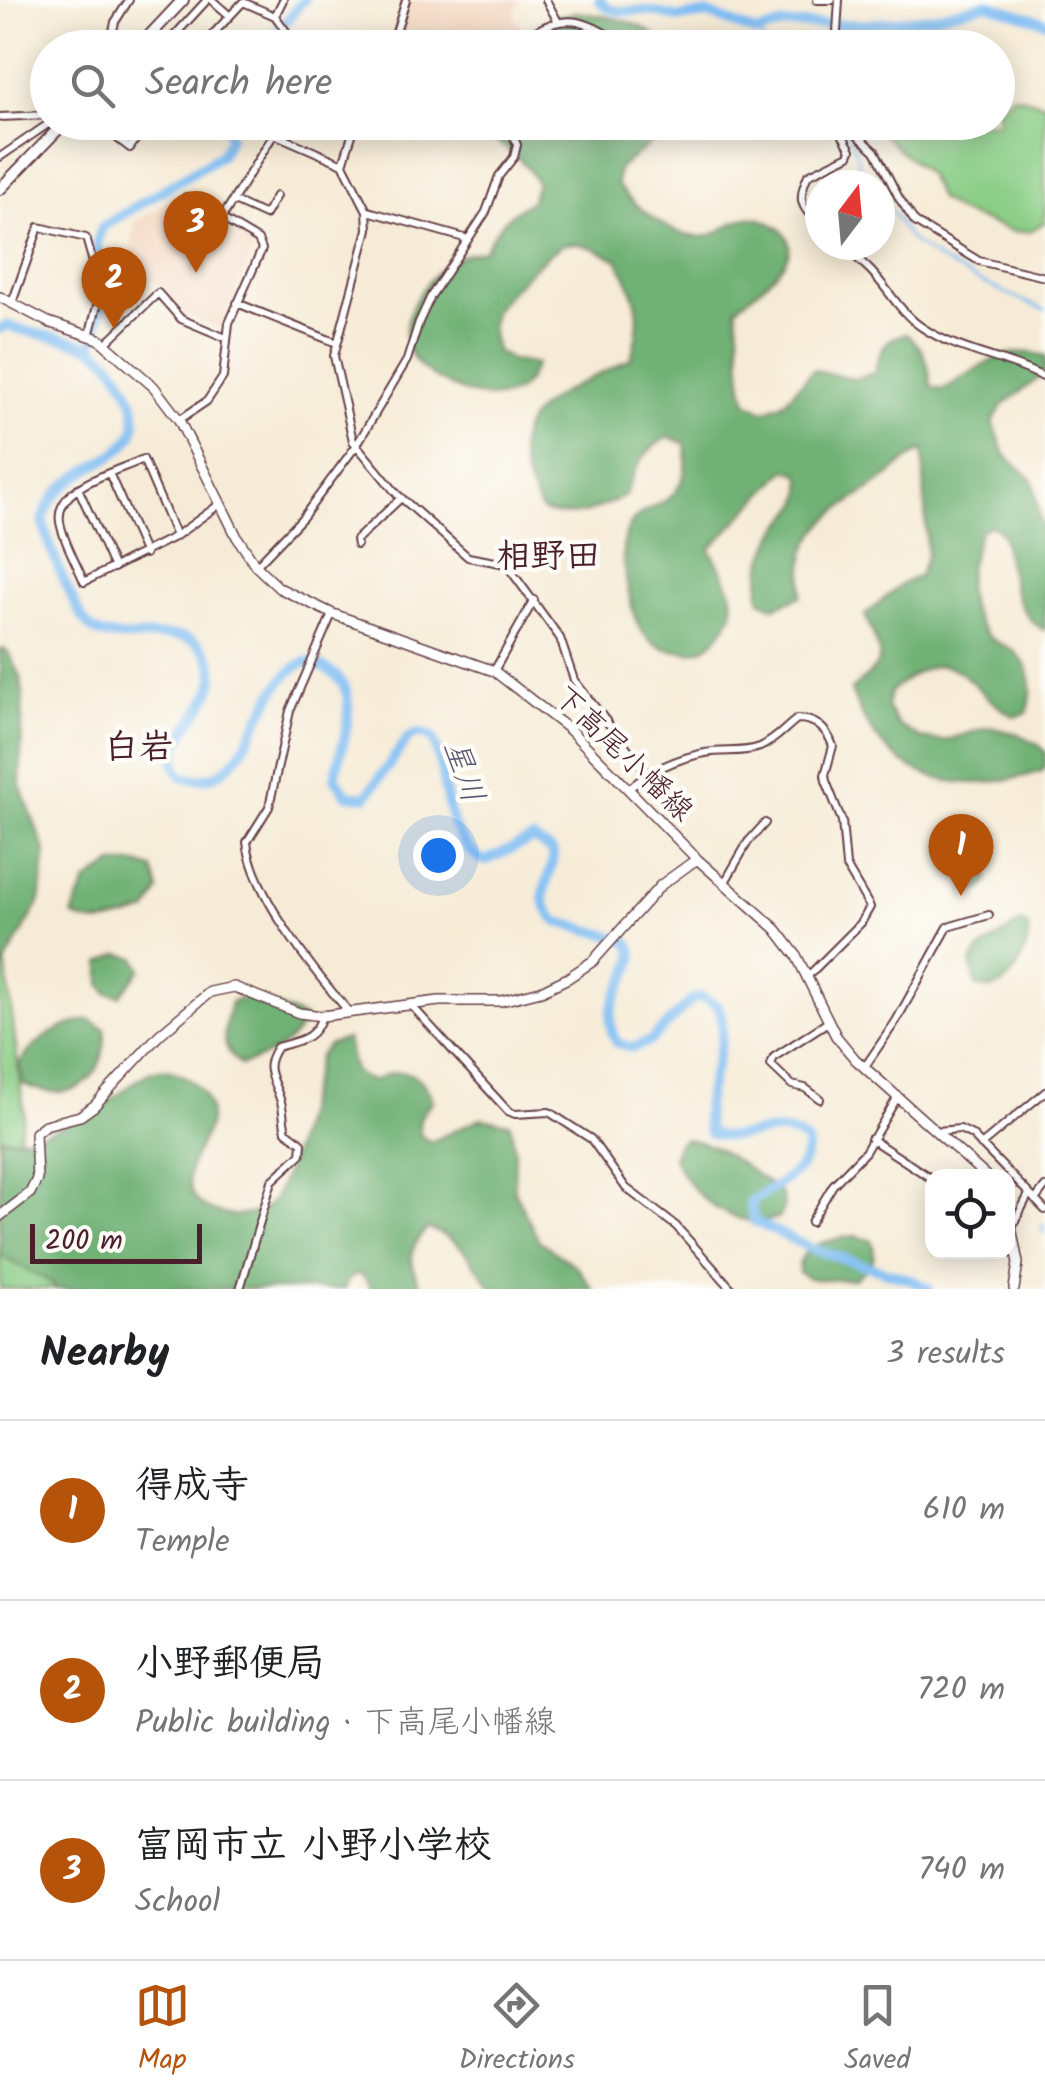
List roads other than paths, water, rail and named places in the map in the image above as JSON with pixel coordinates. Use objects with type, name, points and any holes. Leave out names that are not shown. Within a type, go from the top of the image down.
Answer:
[{"type":"main road","points":[[154,30],[182,0]]},
{"type":"main road","points":[[0,189],[48,140]]},
{"type":"main road","name":"下高尾小幡線","points":[[0,298],[48,322],[97,339],[154,387],[179,420],[256,566],[280,588],[332,614],[494,672],[570,730],[697,859],[776,929],[796,954],[828,1022],[864,1068],[978,1169]]},
{"type":"main road","points":[[0,1216],[30,1192],[38,1179],[35,1133],[45,1124],[80,1116],[94,1106],[159,1035],[210,992],[234,987],[300,1013],[322,1016],[410,1004],[501,1001],[541,991],[593,961],[661,885],[697,859]]},
{"type":"main road","points":[[1014,1289],[1018,1263],[1015,1248]]},
{"type":"street","points":[[114,30],[129,0]]},
{"type":"street","points":[[181,30],[210,0],[230,16]]},
{"type":"street","points":[[275,16],[283,0]]},
{"type":"street","points":[[397,30],[406,0]]},
{"type":"street","points":[[546,0],[557,20]]},
{"type":"street","points":[[816,0],[836,0],[836,30]]},
{"type":"street","points":[[217,30],[243,2],[275,16],[284,30]]},
{"type":"street","points":[[536,30],[557,20],[589,24],[599,30]]},
{"type":"street","points":[[0,118],[30,116]]},
{"type":"street","points":[[0,157],[30,136]]},
{"type":"street","points":[[222,218],[270,140]]},
{"type":"street","points":[[288,140],[342,164],[368,211],[368,229],[334,356],[356,446],[401,498],[468,557],[506,564],[560,638],[574,680],[647,773]]},
{"type":"street","points":[[342,164],[350,140]]},
{"type":"street","points":[[256,566],[303,516],[356,446],[407,360],[431,296],[486,212],[494,187],[514,157],[515,140]]},
{"type":"street","points":[[818,170],[849,155],[844,140]]},
{"type":"street","points":[[862,140],[874,151],[915,222],[979,261],[1045,277]]},
{"type":"street","points":[[805,185],[800,201],[805,212]]},
{"type":"street","points":[[234,200],[265,215],[276,196]]},
{"type":"street","points":[[179,420],[216,391],[237,303],[262,246],[186,197]]},
{"type":"street","points":[[368,211],[468,238]]},
{"type":"street","points":[[12,302],[39,227],[86,238],[101,291],[97,339]]},
{"type":"street","points":[[859,260],[922,328],[1045,378]]},
{"type":"street","points":[[97,339],[158,293],[181,319],[226,338]]},
{"type":"street","points":[[237,303],[337,343]]},
{"type":"street","points":[[176,536],[144,459],[78,488],[61,510],[60,522],[84,582],[145,554],[176,536],[221,504]]},
{"type":"street","points":[[110,472],[145,554]]},
{"type":"street","points":[[78,488],[114,568]]},
{"type":"street","points":[[357,546],[356,540],[401,498]]},
{"type":"street","points":[[494,672],[534,599]]},
{"type":"street","points":[[332,614],[290,710],[269,808],[250,834],[248,852],[295,945],[350,1014]]},
{"type":"street","points":[[627,790],[647,773],[708,752],[760,747],[778,738],[800,718],[827,732],[834,750],[825,775],[842,821],[846,866],[870,907],[860,923],[807,977]]},
{"type":"street","points":[[724,882],[748,842],[765,823]]},
{"type":"street","points":[[864,1068],[896,1022],[948,926],[989,915]]},
{"type":"street","points":[[410,1004],[508,1110],[515,1114],[548,1112],[591,1140],[626,1188],[676,1226],[732,1289]]},
{"type":"street","points":[[240,1289],[272,1181],[300,1156],[303,1147],[286,1131],[280,1098],[270,1080],[269,1062],[278,1046],[314,1034],[322,1016]]},
{"type":"street","points":[[820,1099],[792,1084],[771,1065],[774,1057],[828,1022]]},
{"type":"street","points":[[981,1145],[1045,1092]]},
{"type":"street","points":[[811,1222],[832,1185],[865,1152],[897,1098]]},
{"type":"street","points":[[936,1131],[960,1129],[972,1135],[1045,1210]]},
{"type":"street","points":[[872,1139],[925,1174]]},
{"type":"street","points":[[1015,1213],[1045,1187]]},
{"type":"waterway","points":[[278,30],[304,0]]},
{"type":"waterway","points":[[599,0],[618,11],[650,11],[679,18],[708,14],[749,30]]},
{"type":"waterway","points":[[767,30],[783,25],[870,24],[932,17],[987,4],[1045,22]]},
{"type":"waterway","points":[[93,344],[104,300],[97,242],[102,227],[221,155],[228,140]]},
{"type":"waterway","points":[[850,140],[860,170]]},
{"type":"waterway","points":[[895,218],[908,237],[943,262],[1045,310]]},
{"type":"waterway","name":"星川","points":[[0,329],[7,325],[90,347],[102,354],[126,386],[135,412],[133,432],[123,447],[69,482],[53,498],[43,519],[70,595],[93,630],[107,636],[175,636],[191,640],[203,649],[212,664],[214,679],[209,694],[176,749],[175,762],[181,776],[205,778],[223,770],[239,755],[275,690],[289,673],[306,662],[327,669],[340,680],[346,693],[347,726],[335,778],[347,795],[366,797],[408,738],[418,733],[432,737],[453,822],[470,851],[485,861],[533,839],[553,852],[544,895],[548,911],[556,921],[626,940],[633,950],[629,973],[611,1012],[617,1043],[632,1048],[650,1041],[693,999],[702,997],[718,1006],[722,1037],[707,1101],[709,1132],[734,1137],[784,1131],[807,1142],[807,1153],[796,1171],[750,1203],[754,1221],[810,1248],[929,1289]]},
{"type":"waterway","points":[[1045,1224],[1041,1229],[1045,1233]]},
{"type":"place","name":"富岡市立 小野小学校","points":[[196,273]]},
{"type":"place","name":"小野郵便局","points":[[114,329]]},
{"type":"place","name":"得成寺","points":[[961,896]]},
{"type":"district","name":"相野田","points":[[548,555]]},
{"type":"district","name":"白岩","points":[[139,746]]}]
